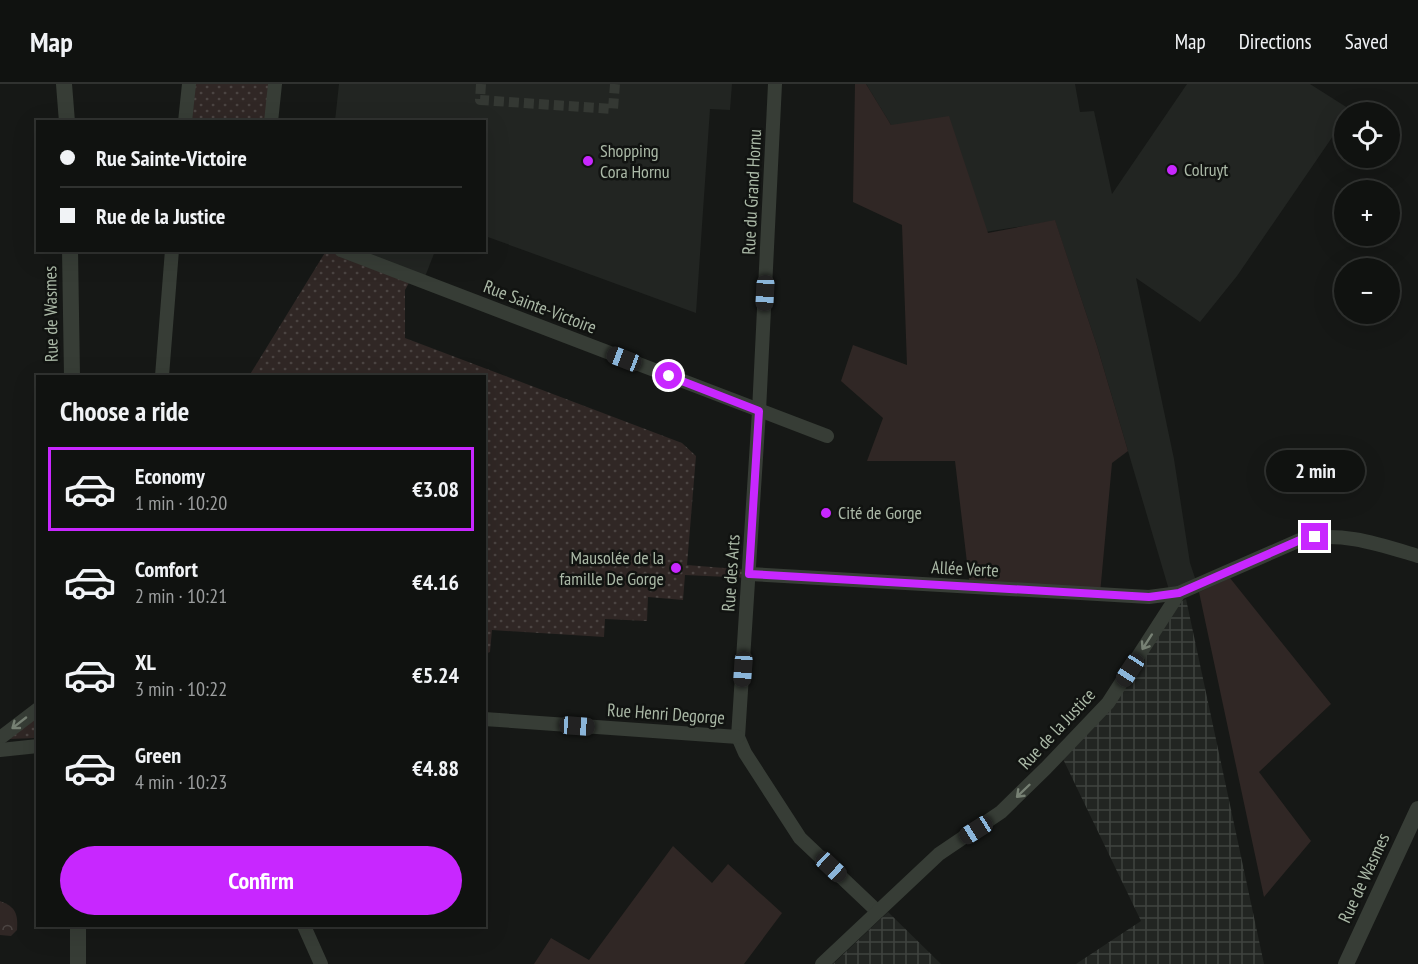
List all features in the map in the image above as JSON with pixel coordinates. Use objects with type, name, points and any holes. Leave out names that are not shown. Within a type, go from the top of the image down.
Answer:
[{"type":"street","points":[[64,84],[67,120]]},
{"type":"street","points":[[185,120],[189,84]]},
{"type":"street","points":[[271,120],[275,84]]},
{"type":"street","name":"Rue du Grand Hornu","points":[[759,411],[775,84]]},
{"type":"street","name":"Rue de Wasmes","points":[[70,252],[72,375]]},
{"type":"street","points":[[162,375],[172,252]]},
{"type":"street","name":"Rue Sainte-Victoire","points":[[346,252],[827,436]]},
{"type":"street","name":"Rue des Arts","points":[[738,737],[759,411]]},
{"type":"street","points":[[1179,593],[1300,540],[1315,537],[1352,537],[1418,556]]},
{"type":"street","name":"Allée Verte","points":[[749,574],[1149,597],[1179,593]]},
{"type":"street","name":"Rue de la Justice","points":[[822,964],[939,854],[1001,812],[1108,703],[1179,593]]},
{"type":"street","points":[[0,738],[36,711]]},
{"type":"street","name":"Rue Henri Degorge","points":[[486,719],[738,737]]},
{"type":"street","points":[[738,737],[745,753],[800,838],[877,911]]},
{"type":"street","points":[[0,750],[36,746]]},
{"type":"street","name":"Rue de Wasmes","points":[[1346,964],[1418,809]]},
{"type":"street","points":[[78,927],[78,964]]},
{"type":"street","points":[[304,927],[321,964]]},
{"type":"shaded area","name":"Shopping Cora Hornu","points":[[339,84],[732,84],[730,110],[710,109],[696,313],[486,236],[486,120],[335,120]]},
{"type":"shaded area","points":[[866,84],[1075,84],[1080,112],[1094,111],[1112,194],[1187,84],[1310,84],[1338,102],[1334,102],[1334,135],[1237,276],[1200,322],[1136,278],[1174,459],[1190,563],[1196,581],[1169,590],[1097,346],[1055,221],[985,232],[891,125]]},
{"type":"shaded area","points":[[345,252],[435,252],[423,282]]},
{"type":"shaded area","points":[[1186,599],[1264,964],[1076,964],[1141,921],[1063,759],[1174,605]]},
{"type":"shaded area","points":[[888,912],[941,964],[833,964]]},
{"type":"green space","points":[[189,84],[275,84],[271,120],[185,120]]},
{"type":"green space","points":[[855,84],[866,84],[891,125],[949,116],[988,233],[1055,220],[1097,346],[1128,451],[1112,463],[1100,594],[970,588],[955,461],[867,461],[883,418],[841,381],[853,345],[907,365],[902,225],[853,202]]},
{"type":"green space","points":[[325,252],[342,252],[410,281],[405,290],[405,338],[682,443],[696,456],[687,565],[749,570],[749,578],[685,575],[683,600],[648,597],[647,621],[605,619],[604,637],[492,630],[490,652],[486,654],[486,375],[250,375]]},
{"type":"green space","points":[[1230,578],[1331,704],[1259,772],[1311,841],[1264,897],[1199,592]]},
{"type":"green space","points":[[36,718],[36,738],[9,739]]},
{"type":"green space","points":[[673,846],[712,883],[728,864],[782,913],[744,964],[534,964],[551,938],[589,960]]},
{"type":"green space","points":[[0,901],[10,906],[16,915],[17,930],[11,936],[0,935]]},
{"type":"tunnel","points":[[481,84],[480,100],[613,109],[615,84]]},
{"type":"place","name":"Shopping Cora Hornu","points":[[588,161]]},
{"type":"place","name":"Colruyt","points":[[1172,170]]},
{"type":"place","name":"Cité de Gorge","points":[[826,513]]},
{"type":"place","name":"Mausolée de la famille De Gorge","points":[[676,568]]},
{"type":"route","points":[[669,376],[759,411],[749,574],[1149,597],[1179,593],[1300,540],[1315,537]]}]
